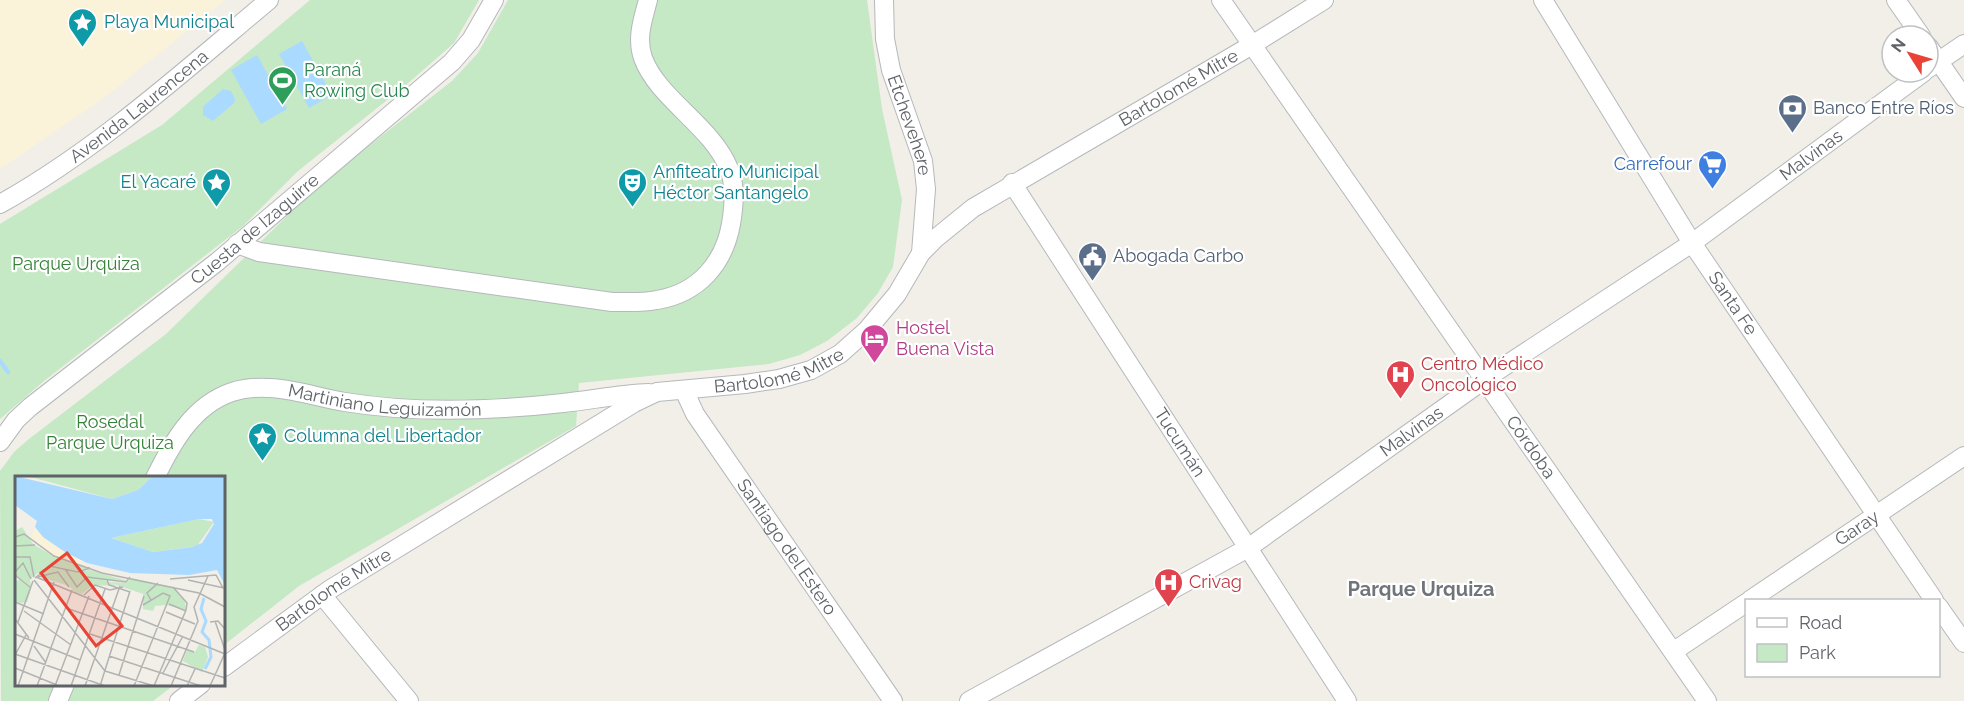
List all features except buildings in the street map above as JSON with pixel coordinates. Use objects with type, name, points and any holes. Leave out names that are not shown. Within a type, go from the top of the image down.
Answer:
[{"type":"street","name":"Avenida Laurencena","points":[[0,204],[67,162],[112,129],[269,0]]},
{"type":"street","name":"Cuesta de Izaguirre","points":[[0,442],[30,406],[217,262],[452,62],[471,40],[494,0]]},
{"type":"street","points":[[237,244],[258,252],[612,302],[658,300],[675,295],[698,282],[717,264],[728,243],[734,193],[729,169],[712,142],[650,73],[642,56],[639,36],[648,0]]},
{"type":"street","name":"Etchevehere","points":[[884,0],[885,39],[891,70],[923,161],[926,189],[921,253]]},
{"type":"street","name":"Córdoba","points":[[1221,0],[1707,701]]},
{"type":"street","name":"Bartolomé Mitre","points":[[225,666],[322,595],[634,403],[657,392],[745,384],[779,378],[811,370],[840,354],[867,330],[897,294],[921,253],[956,221],[1012,183],[1252,45],[1324,0]]},
{"type":"street","name":"Santa Fe","points":[[1543,0],[1692,243],[1934,599]]},
{"type":"street","points":[[1896,0],[1913,24]]},
{"type":"street","points":[[1940,55],[1964,44]]},
{"type":"street","points":[[1940,70],[1964,98]]},
{"type":"street","name":"Malvinas","points":[[969,701],[1248,548],[1485,379],[1692,243],[1907,84]]},
{"type":"street","name":"Tucumán","points":[[1012,183],[1347,701]]},
{"type":"street","name":"Martiniano Leguizamón","points":[[156,476],[170,449],[196,414],[214,400],[247,388],[291,391],[384,407],[477,410],[657,392]]},
{"type":"street","name":"Santiago del Estero","points":[[684,390],[695,414],[893,701]]},
{"type":"street","name":"Garay","points":[[1752,599],[1964,456]]},
{"type":"street","points":[[322,595],[409,701]]},
{"type":"street","name":"Garay","points":[[1674,651],[1745,604]]},
{"type":"street","points":[[1940,609],[1964,643]]},
{"type":"street","points":[[57,701],[64,686]]},
{"type":"street","points":[[179,701],[198,686]]},
{"type":"green space","points":[[310,0],[479,0],[454,43],[406,85],[298,171],[243,226],[44,381],[0,419],[0,224],[162,125]]},
{"type":"green space","name":"Rosedal Parque Urquiza","points":[[508,0],[867,0],[882,109],[902,200],[893,267],[878,293],[857,318],[827,341],[800,355],[769,364],[579,383],[576,426],[299,586],[225,644],[225,476],[15,476],[15,686],[173,686],[153,701],[1,701],[0,471],[14,452],[29,439],[166,334],[321,183],[452,81],[478,53]]},
{"type":"sand","name":"Playa Municipal","points":[[0,0],[225,0],[105,97],[0,169]]},
{"type":"water","points":[[302,41],[332,95],[309,108],[279,54]]},
{"type":"water","points":[[257,55],[287,109],[261,124],[231,70]]},
{"type":"water","points":[[223,89],[231,91],[235,99],[234,103],[213,121],[203,115],[203,107]]},
{"type":"waterway","points":[[0,361],[8,372]]},
{"type":"place","name":"Playa Municipal","points":[[83,48]]},
{"type":"place","name":"Paraná Rowing Club","points":[[283,106]]},
{"type":"place","name":"Banco Entre Ríos","points":[[1792,134]]},
{"type":"place","name":"Carrefour","points":[[1713,190]]},
{"type":"place","name":"El Yacaré","points":[[217,208]]},
{"type":"place","name":"Anfiteatro Municipal Héctor Santangelo","points":[[632,208]]},
{"type":"place","name":"Abogada Carbo","points":[[1092,282]]},
{"type":"place","name":"Hostel Buena Vista","points":[[875,364]]},
{"type":"place","name":"Centro Médico Oncológico","points":[[1400,400]]},
{"type":"place","name":"Columna del Libertador","points":[[263,462]]},
{"type":"place","name":"Crivag","points":[[1168,608]]},
{"type":"district","name":"Parque Urquiza","points":[[1421,589]]}]
